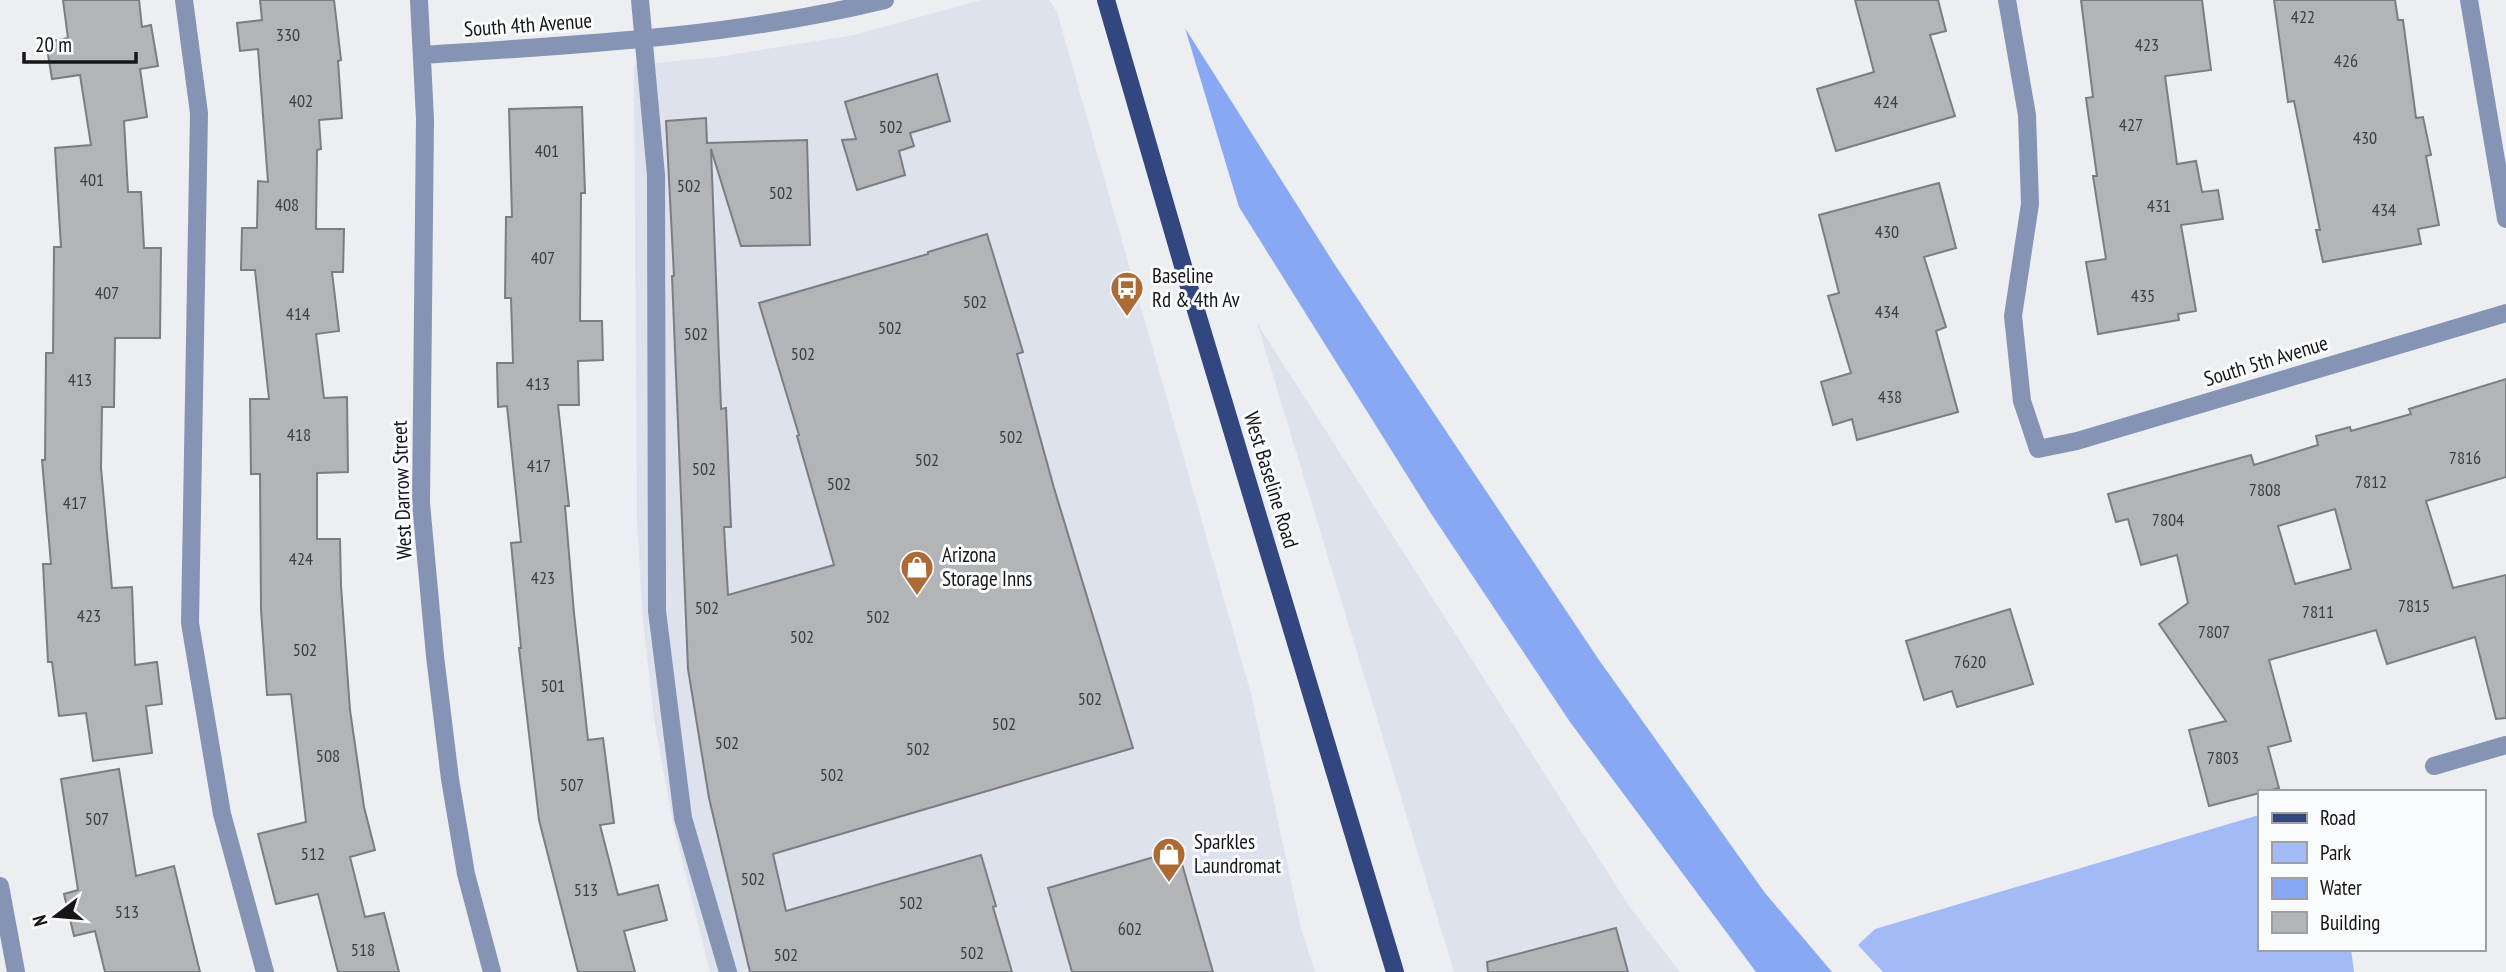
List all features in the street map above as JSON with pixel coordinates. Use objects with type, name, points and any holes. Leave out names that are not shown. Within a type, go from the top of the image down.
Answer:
[{"type":"main road","name":"West Baseline Road","points":[[1106,0],[1395,972]]},
{"type":"street","points":[[184,0],[199,113],[190,623],[222,814],[265,972]]},
{"type":"street","name":"West Darrow Street","points":[[419,0],[425,120],[421,503],[450,779],[467,874],[492,972]]},
{"type":"street","points":[[640,0],[656,175],[657,611],[683,818],[729,972]]},
{"type":"street","name":"South 4th Avenue","points":[[422,55],[644,39],[761,26],[885,0]]},
{"type":"street","name":"South 5th Avenue","points":[[2007,0],[2027,115],[2030,204],[2013,316],[2022,401],[2038,449],[2077,441],[2506,313]]},
{"type":"street","points":[[2469,0],[2506,219]]},
{"type":"street","points":[[2434,766],[2506,746]]},
{"type":"street","points":[[0,886],[16,972]]},
{"type":"shaded area","points":[[981,0],[1049,0],[1057,12],[1251,694],[1301,929],[1315,972],[710,972],[673,824],[654,719],[643,621],[637,524],[634,65],[717,57],[854,35]]},
{"type":"shaded area","points":[[1257,323],[1629,906],[1680,972],[1454,972]]},
{"type":"green space","points":[[2258,815],[2258,951],[2351,951],[2354,972],[1883,972],[1858,945],[1875,929]]},
{"type":"water","points":[[1185,28],[1335,265],[1599,660],[1765,893],[1832,972],[1756,972],[1570,722],[1430,512],[1239,207]]},
{"type":"building","points":[[63,0],[139,0],[142,27],[151,25],[158,66],[140,69],[147,117],[124,121],[128,192],[141,192],[144,248],[161,248],[160,338],[115,338],[114,407],[102,407],[101,468],[112,588],[132,587],[135,665],[157,662],[162,704],[146,706],[152,753],[93,761],[86,713],[59,716],[52,662],[48,662],[43,564],[51,564],[42,460],[45,460],[46,353],[53,353],[54,247],[61,247],[55,148],[91,145],[80,75],[52,79],[46,42],[68,38]]},
{"type":"building","points":[[260,0],[334,0],[341,60],[338,61],[342,118],[319,120],[321,149],[317,150],[316,229],[344,229],[343,272],[332,272],[339,331],[316,334],[324,398],[347,397],[348,472],[317,473],[317,539],[340,539],[350,710],[364,807],[375,850],[350,857],[365,917],[384,913],[399,972],[338,972],[318,894],[276,904],[258,834],[306,822],[291,694],[267,695],[261,610],[260,474],[251,474],[250,399],[269,399],[255,270],[241,270],[242,228],[257,228],[258,181],[268,182],[258,49],[240,51],[237,23],[262,20]]},
{"type":"building","points":[[1855,0],[1938,0],[1946,31],[1930,35],[1955,116],[1836,151],[1817,89],[1874,72]]},
{"type":"building","points":[[2081,0],[2202,0],[2211,70],[2165,76],[2177,164],[2196,161],[2202,192],[2218,190],[2223,219],[2181,225],[2196,311],[2178,314],[2179,320],[2098,334],[2086,262],[2106,259],[2093,176],[2097,176],[2086,98],[2093,97]]},
{"type":"building","points":[[2274,0],[2395,0],[2398,20],[2403,20],[2416,118],[2423,117],[2431,155],[2426,156],[2439,225],[2418,229],[2421,244],[2323,262],[2316,230],[2320,230],[2294,101],[2288,102]]},
{"type":"building","points":[[937,74],[950,121],[910,133],[914,146],[899,151],[905,175],[857,190],[842,140],[856,139],[845,102]]},
{"type":"building","points":[[582,107],[585,193],[581,193],[580,321],[602,321],[603,360],[578,361],[579,405],[558,405],[569,506],[565,506],[574,613],[588,740],[603,738],[614,823],[600,825],[618,895],[658,885],[667,920],[624,931],[635,972],[578,972],[539,820],[519,648],[511,543],[521,542],[507,406],[498,407],[497,363],[513,363],[511,298],[505,298],[506,217],[512,217],[509,109]]},
{"type":"building","points":[[706,118],[707,143],[807,140],[810,245],[741,246],[711,149],[721,409],[726,408],[731,527],[724,527],[728,595],[834,565],[797,436],[799,435],[759,303],[987,234],[1023,352],[1017,354],[1054,488],[1133,748],[773,854],[786,911],[981,855],[1012,972],[750,972],[709,798],[688,669],[666,121]]},
{"type":"building","points":[[1939,183],[1956,248],[1924,257],[1946,327],[1936,331],[1958,412],[1857,440],[1852,419],[1833,425],[1821,382],[1851,373],[1828,296],[1839,293],[1819,215]]},
{"type":"building","points":[[2506,379],[2506,477],[2426,501],[2453,588],[2506,575],[2506,718],[2496,719],[2475,637],[2387,664],[2376,630],[2269,660],[2291,741],[2268,747],[2279,788],[2258,790],[2258,793],[2209,806],[2189,730],[2226,721],[2159,624],[2188,603],[2177,555],[2141,565],[2128,519],[2116,522],[2108,494],[2251,455],[2254,465],[2318,445],[2316,436],[2350,427],[2351,431],[2411,414],[2409,409]],"holes":[[[2335,509],[2351,569],[2295,584],[2278,526]]]},
{"type":"building","points":[[2010,609],[2033,684],[1957,707],[1952,691],[1924,700],[1906,641]]},
{"type":"building","points":[[119,769],[136,876],[174,866],[200,972],[105,972],[95,931],[74,936],[64,894],[78,890],[61,779]]},
{"type":"building","points":[[1178,850],[1213,972],[1072,972],[1048,888]]},
{"type":"building","points":[[1616,928],[1628,972],[1488,972],[1487,962]]},
{"type":"place","name":"Baseline Rd & 4th Av","points":[[1127,318]]},
{"type":"place","name":"Arizona Storage Inns","points":[[917,597]]},
{"type":"place","name":"Sparkles Laundromat","points":[[1169,884]]}]
